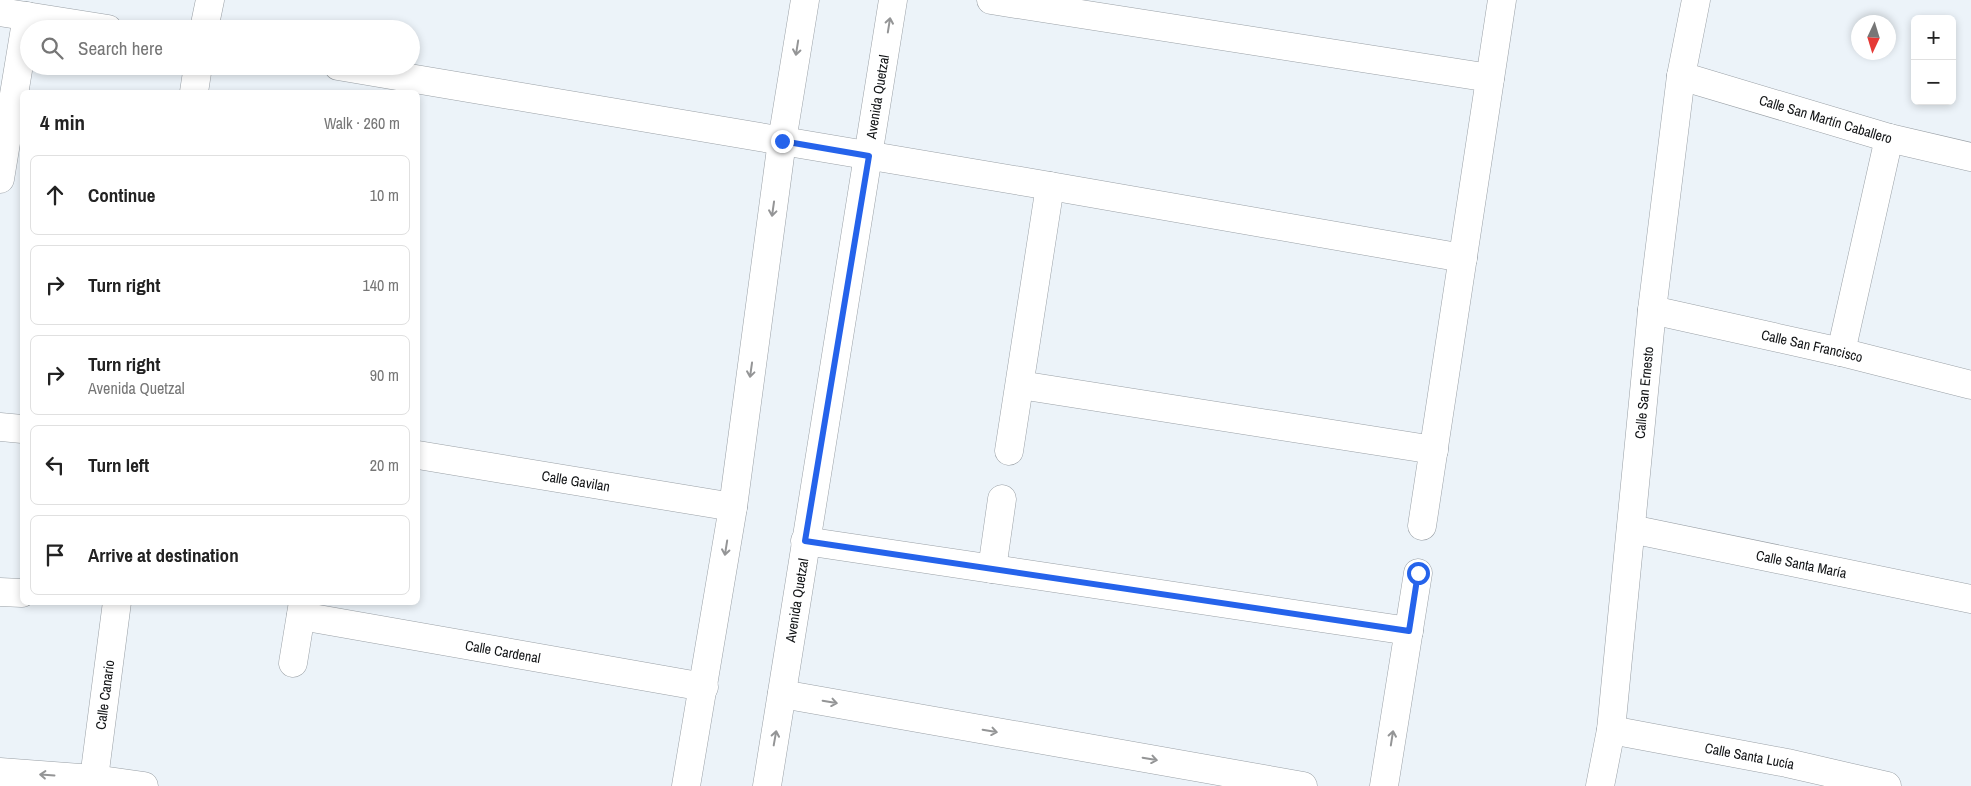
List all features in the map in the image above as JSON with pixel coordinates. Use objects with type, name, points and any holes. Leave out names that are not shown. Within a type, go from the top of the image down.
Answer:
[{"type":"street","points":[[206,20],[210,0]]},
{"type":"street","points":[[686,786],[733,507],[782,141],[805,0]]},
{"type":"street","name":"Avenida Quetzal","points":[[767,786],[893,0]]},
{"type":"street","points":[[991,0],[1490,78]]},
{"type":"street","points":[[1422,526],[1502,0]]},
{"type":"street","name":"Calle San Ernesto","points":[[1600,786],[1611,730],[1652,310],[1681,76],[1696,0]]},
{"type":"street","points":[[0,12],[52,20]]},
{"type":"street","points":[[26,20],[27,16]]},
{"type":"street","points":[[0,179],[20,58]]},
{"type":"street","points":[[194,90],[197,75]]},
{"type":"street","points":[[391,75],[1463,258]]},
{"type":"street","name":"Calle San Martín Caballero","points":[[1681,76],[1889,138],[1971,158]]},
{"type":"street","points":[[1841,352],[1889,138]]},
{"type":"street","points":[[1010,451],[1050,186]]},
{"type":"street","name":"Calle San Francisco","points":[[1652,310],[1841,352],[1971,385]]},
{"type":"street","points":[[1020,385],[1434,450]]},
{"type":"street","points":[[0,427],[20,429]]},
{"type":"street","name":"Calle Gavilan","points":[[420,455],[733,507]]},
{"type":"street","points":[[992,569],[1002,499]]},
{"type":"street","name":"Calle Santa María","points":[[1631,529],[1971,599]]},
{"type":"street","points":[[805,541],[1409,631]]},
{"type":"street","points":[[1384,786],[1418,573]]},
{"type":"street","points":[[0,592],[20,593]]},
{"type":"street","name":"Calle Canario","points":[[93,782],[117,605]]},
{"type":"street","points":[[293,663],[302,609]]},
{"type":"street","name":"Calle Cardenal","points":[[302,609],[704,687]]},
{"type":"street","points":[[782,694],[1303,786]]},
{"type":"street","name":"Calle Santa Lucía","points":[[1611,730],[1787,763],[1887,786]]},
{"type":"street","points":[[0,772],[144,786]]},
{"type":"route","points":[[782,141],[869,156],[805,541],[1409,631],[1418,573]]}]
